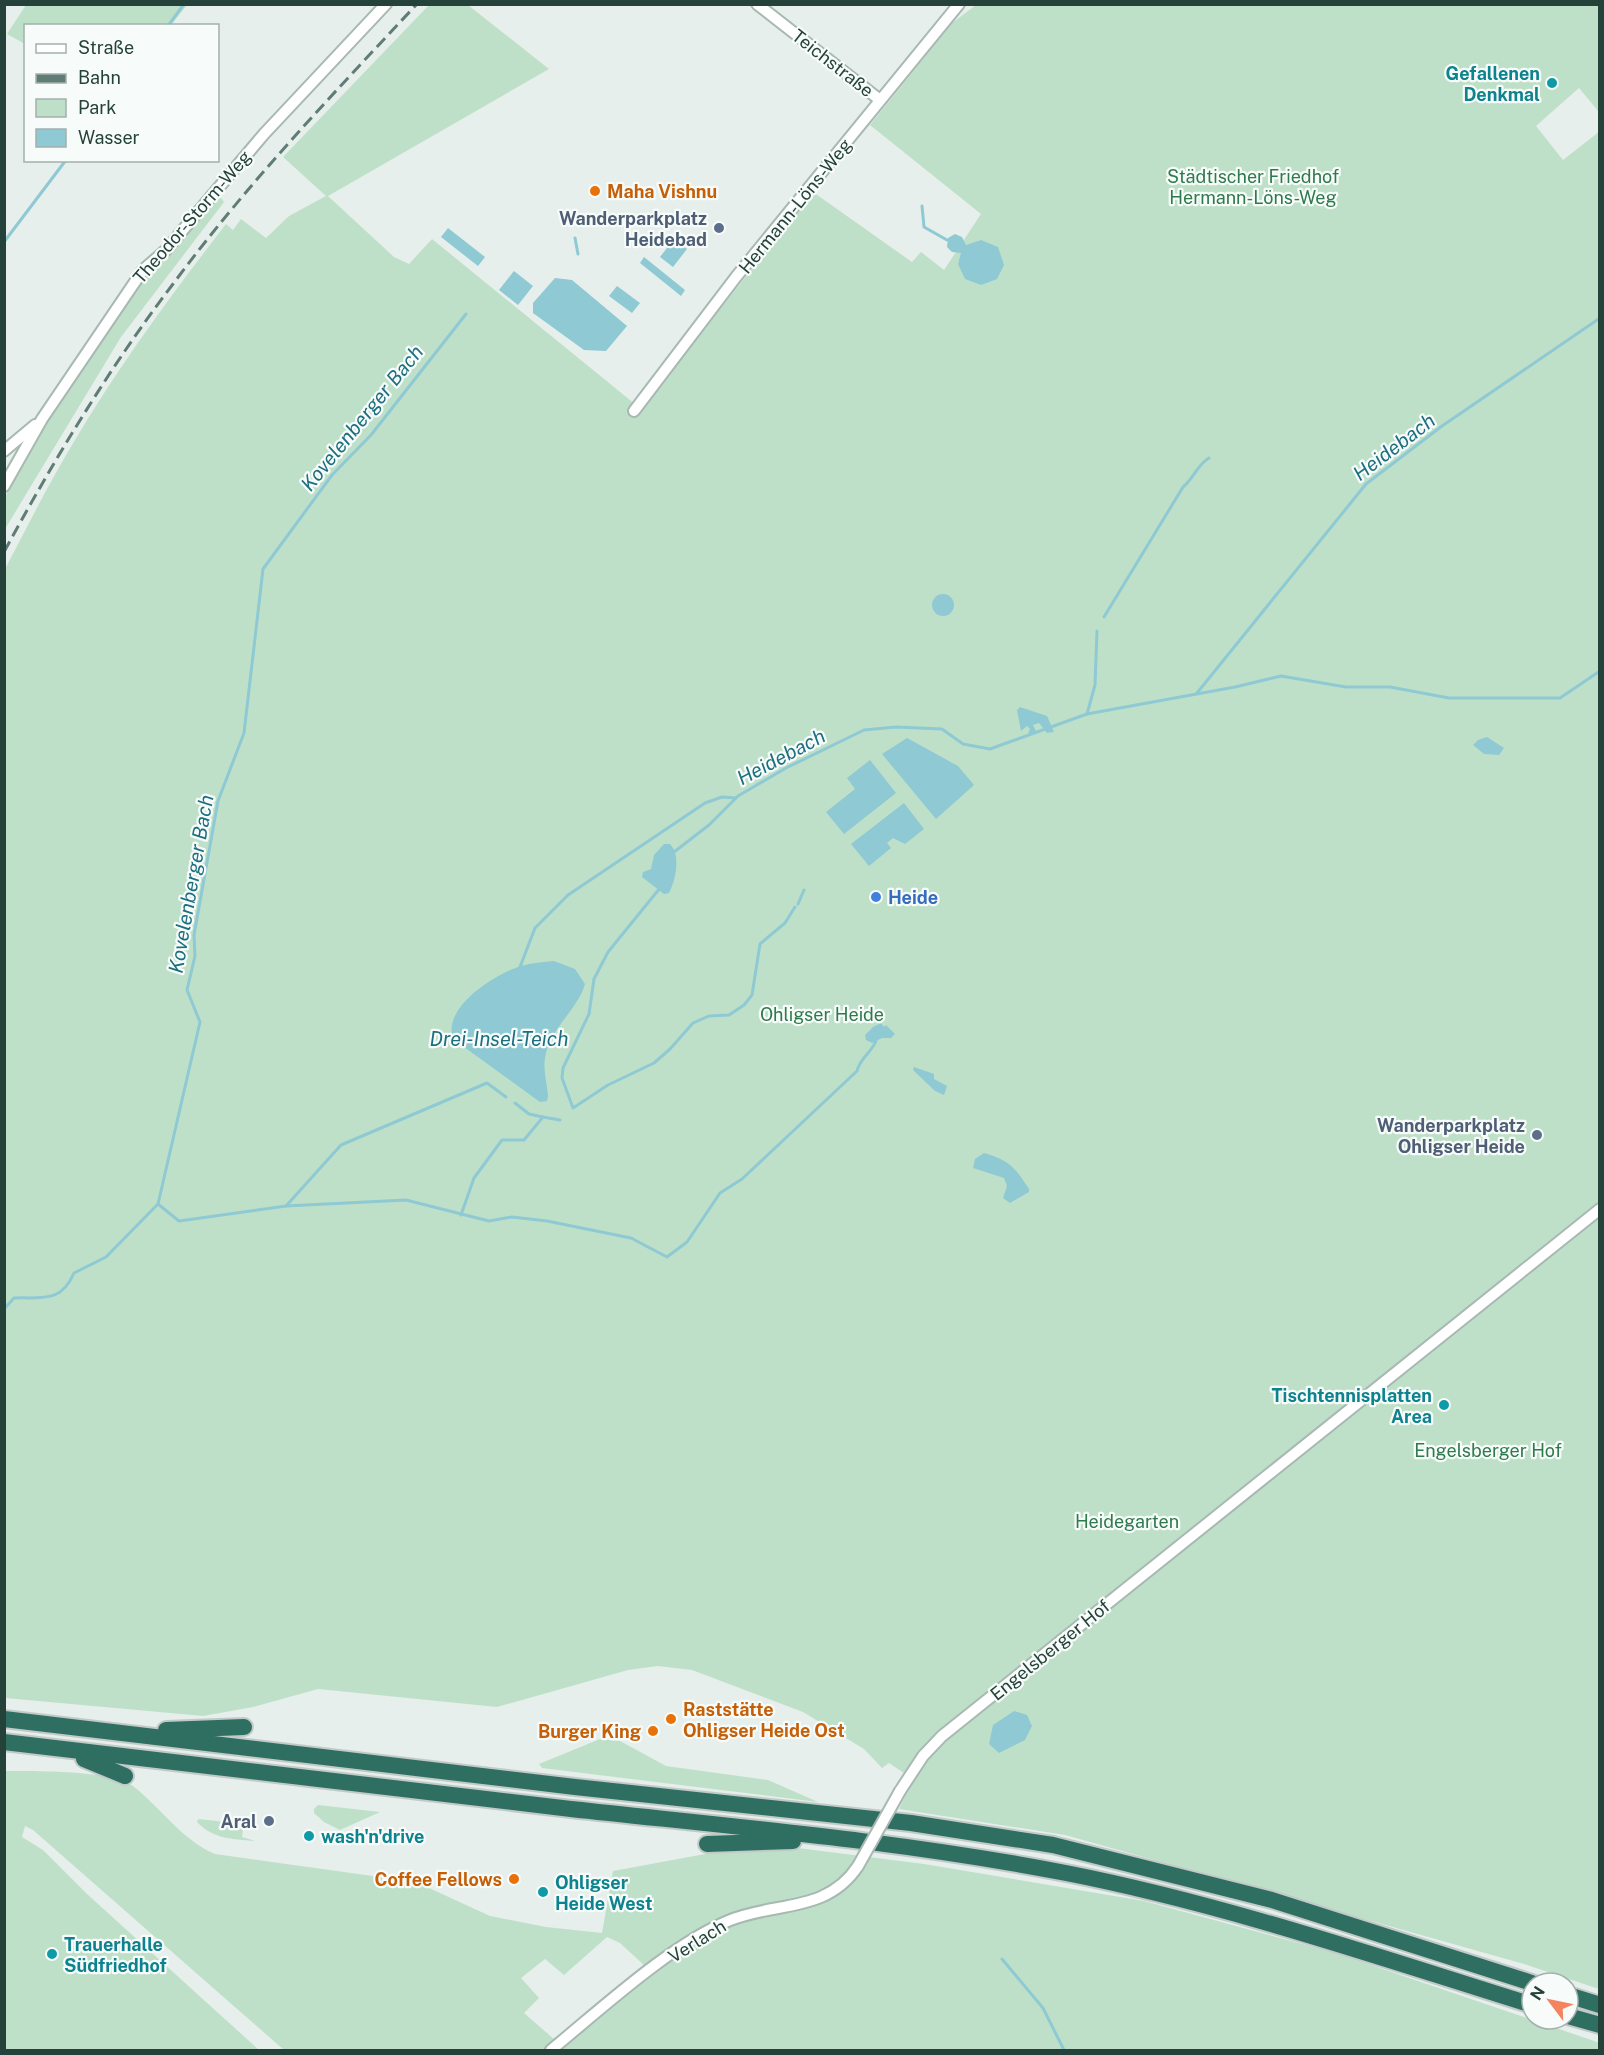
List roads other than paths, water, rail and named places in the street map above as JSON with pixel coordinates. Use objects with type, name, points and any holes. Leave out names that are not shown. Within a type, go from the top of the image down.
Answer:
[{"type":"highway","points":[[4,1719],[586,1788],[910,1823],[1053,1845],[1161,1870],[1272,1900],[1520,1979]]},
{"type":"highway","points":[[117,1732],[244,1727]]},
{"type":"highway","points":[[10,1743],[88,1760],[125,1776]]},
{"type":"highway","points":[[10,1743],[566,1808],[855,1839],[1069,1874],[1267,1922],[1520,2000]]},
{"type":"highway","points":[[852,1806],[910,1823]]},
{"type":"highway","points":[[707,1844],[855,1839]]},
{"type":"highway","points":[[1580,1999],[1599,2005]]},
{"type":"highway","points":[[1580,2019],[1599,2025]]},
{"type":"street","name":"Theodor-Storm-Weg","points":[[4,486],[42,418],[143,270],[166,250],[258,141],[386,4]]},
{"type":"street","name":"Teichstraße","points":[[757,4],[880,100]]},
{"type":"street","name":"Hermann-Löns-Weg","points":[[634,411],[702,320],[959,4]]},
{"type":"street","name":"Theodor-Storm-Weg","points":[[4,451],[42,418]]},
{"type":"street","name":"Engelsberger Hof","points":[[858,1866],[902,1788],[923,1756],[942,1736],[1599,1209]]},
{"type":"street","name":"Verlach","points":[[551,2050],[699,1936],[728,1921],[813,1901],[832,1893],[847,1881],[858,1866]]},
{"type":"water","points":[[448,228],[485,257],[478,266],[441,237]]},
{"type":"water","points":[[955,234],[962,237],[966,245],[981,240],[998,247],[1004,265],[997,279],[981,285],[965,279],[958,264],[961,253],[952,252],[947,247],[948,238]]},
{"type":"water","points":[[674,239],[687,249],[673,267],[660,257]]},
{"type":"water","points":[[644,257],[685,290],[681,296],[640,263]]},
{"type":"water","points":[[514,271],[533,286],[518,305],[499,290]]},
{"type":"water","points":[[555,278],[572,280],[627,326],[606,351],[584,350],[533,313],[533,303]]},
{"type":"water","points":[[617,286],[640,303],[632,313],[609,296]]},
{"type":"water","points":[[943,594],[951,597],[954,605],[951,613],[943,616],[935,613],[932,605],[935,597]]},
{"type":"water","points":[[1020,707],[1047,716],[1054,732],[1047,733],[1039,723],[1033,725],[1036,731],[1033,735],[1028,733],[1030,729],[1027,726],[1021,731],[1017,710]]},
{"type":"water","points":[[1487,737],[1504,748],[1499,755],[1484,754],[1473,745],[1478,740]]},
{"type":"water","points":[[907,738],[958,766],[974,785],[936,819],[882,754]]},
{"type":"water","points":[[870,760],[896,793],[844,834],[826,812],[855,789],[847,778]]},
{"type":"water","points":[[904,803],[924,829],[905,844],[893,838],[887,843],[891,848],[869,866],[851,844]]},
{"type":"water","points":[[664,844],[670,844],[676,861],[672,888],[669,893],[664,894],[642,877],[643,872],[651,869],[654,855]]},
{"type":"water","name":"Drei-Insel-Teich","points":[[554,961],[575,969],[585,984],[548,1048],[544,1067],[548,1096],[547,1101],[540,1102],[453,1039],[452,1027],[455,1015],[463,1004],[485,984],[521,966]]},
{"type":"water","points":[[881,1023],[895,1034],[891,1038],[882,1038],[872,1043],[866,1040],[865,1035]]},
{"type":"water","points":[[914,1067],[934,1074],[934,1079],[947,1086],[944,1095],[935,1091],[913,1070]]},
{"type":"water","points":[[984,1153],[1011,1166],[1024,1181],[1029,1192],[1010,1203],[1003,1198],[1007,1186],[1004,1178],[973,1168],[975,1159]]},
{"type":"water","points":[[1014,1711],[1027,1715],[1032,1726],[1025,1740],[999,1753],[989,1744],[993,1725]]},
{"type":"waterway","points":[[169,24],[184,4]]},
{"type":"waterway","points":[[4,242],[64,162]]},
{"type":"waterway","points":[[922,206],[924,227],[947,240]]},
{"type":"waterway","points":[[575,238],[578,254]]},
{"type":"waterway","name":"Kovelenberger Bach","points":[[158,1204],[200,1022],[187,990],[195,956],[194,935],[218,801],[244,733],[263,569],[332,475],[371,435],[466,314]]},
{"type":"waterway","name":"Heidebach","points":[[1197,693],[1366,484],[1442,426],[1600,318]]},
{"type":"waterway","points":[[1104,617],[1183,487],[1201,464],[1209,458]]},
{"type":"waterway","points":[[1087,714],[1095,685],[1097,631]]},
{"type":"waterway","name":"Heidebach","points":[[674,852],[709,825],[738,796],[786,768],[864,730],[896,727],[942,729],[963,744],[990,749],[1087,714],[1235,687],[1281,676],[1346,687],[1390,687],[1449,698],[1560,698],[1600,671]]},
{"type":"waterway","points":[[520,967],[535,928],[568,895],[705,803],[722,797],[736,798]]},
{"type":"waterway","points":[[660,888],[608,952],[594,979],[589,1014],[563,1068],[562,1078],[573,1108],[608,1085],[654,1063],[693,1023],[709,1016],[729,1015],[744,1005],[752,995],[760,944],[785,923],[795,907]]},
{"type":"waterway","points":[[798,904],[804,890]]},
{"type":"waterway","points":[[4,1309],[14,1298],[42,1298],[57,1294],[69,1283],[74,1273],[106,1257],[158,1204],[179,1221],[286,1206],[406,1200],[489,1221],[512,1217],[547,1221],[631,1238],[667,1257],[687,1242],[720,1193],[742,1179],[857,1071],[876,1041]]},
{"type":"waterway","points":[[286,1206],[341,1145],[487,1083],[506,1097]]},
{"type":"waterway","points":[[515,1103],[529,1114],[543,1117]]},
{"type":"waterway","name":"Heidebach","points":[[461,1215],[474,1178],[502,1140],[524,1140],[543,1117],[560,1120]]},
{"type":"waterway","points":[[1002,1959],[1043,2008],[1064,2050]]},
{"type":"railway","points":[[4,552],[83,415],[173,284],[260,175],[417,4]]},
{"type":"place","name":"Gefallenen Denkmal","points":[[1552,83]]},
{"type":"place","name":"Maha Vishnu","points":[[595,191]]},
{"type":"place","name":"Wanderparkplatz Heidebad","points":[[719,228]]},
{"type":"place","name":"Heide","points":[[876,897]]},
{"type":"place","name":"Wanderparkplatz Ohligser Heide","points":[[1537,1135]]},
{"type":"place","name":"Tischtennisplatten Area","points":[[1444,1405]]},
{"type":"place","name":"Raststätte Ohligser Heide Ost","points":[[671,1719]]},
{"type":"place","name":"Burger King","points":[[653,1731]]},
{"type":"place","name":"Aral","points":[[269,1821]]},
{"type":"place","name":"wash'n'drive","points":[[309,1836]]},
{"type":"place","name":"Coffee Fellows","points":[[514,1879]]},
{"type":"place","name":"Ohligser Heide West","points":[[543,1892]]},
{"type":"place","name":"Trauerhalle Südfriedhof","points":[[52,1954]]},
{"type":"park label","name":"Städtischer Friedhof Hermann-Löns-Weg","points":[[1253,186]]},
{"type":"park label","name":"Ohligser Heide","points":[[822,1014]]},
{"type":"park label","name":"Heidegarten","points":[[1127,1521]]}]
